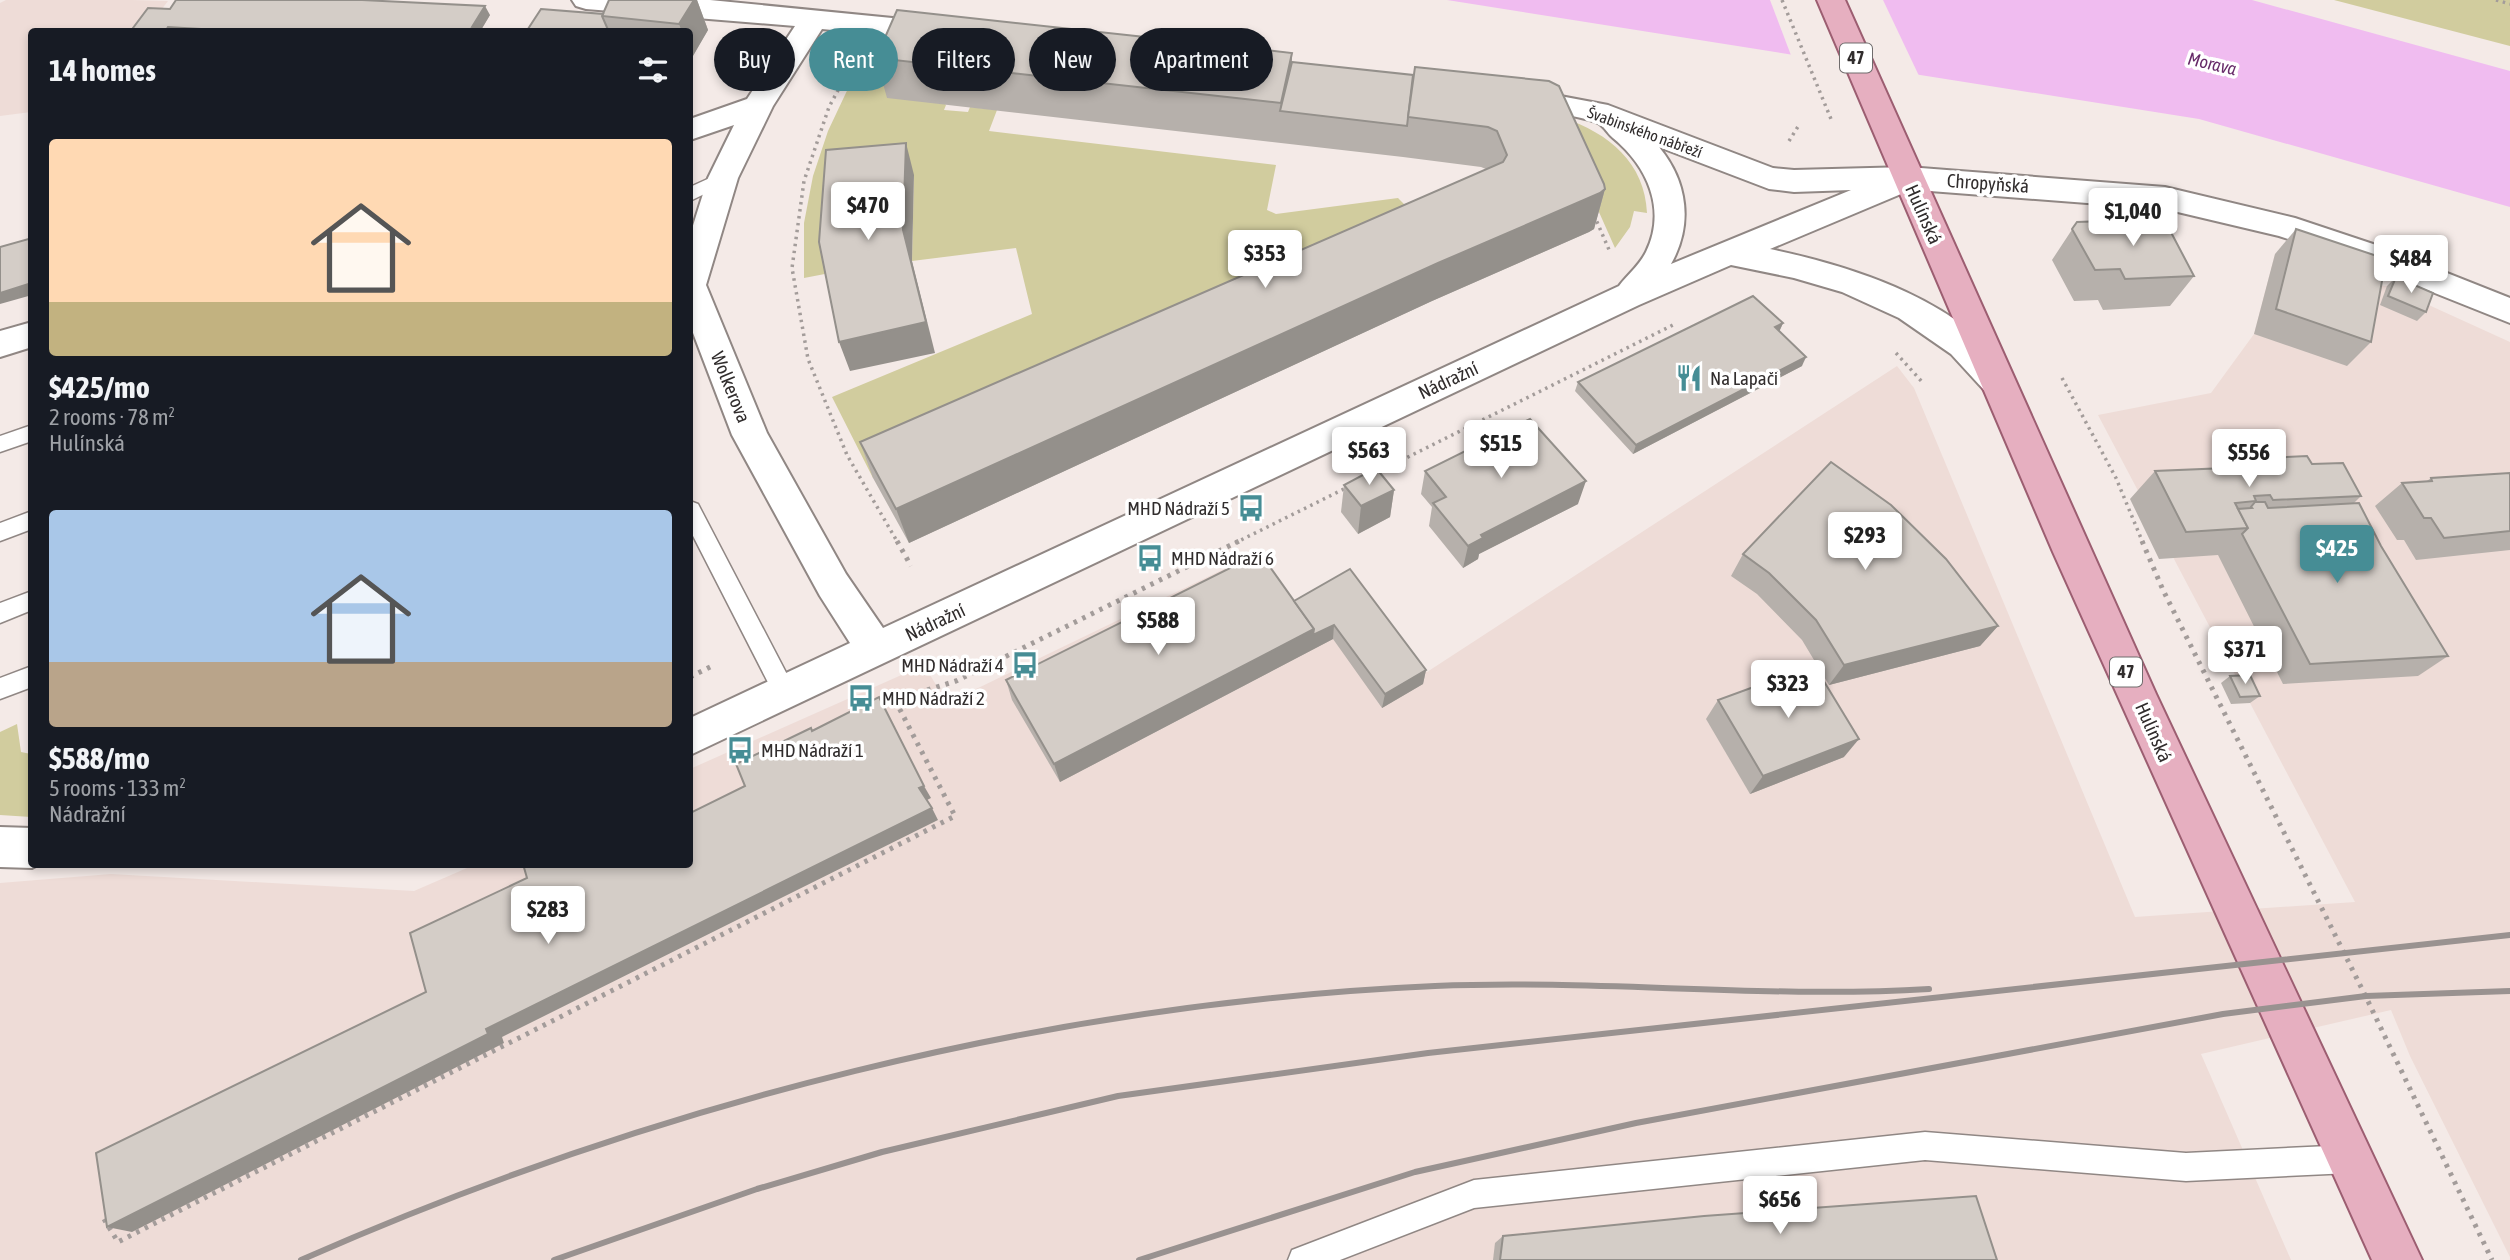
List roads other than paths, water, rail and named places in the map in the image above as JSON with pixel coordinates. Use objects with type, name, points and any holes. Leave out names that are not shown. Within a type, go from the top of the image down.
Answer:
[{"type":"main road","name":"Hulínská","points":[[1831,0],[1996,381],[2246,937],[2397,1260]]},
{"type":"street","points":[[586,0],[912,29]]},
{"type":"street","name":"Wolkerova","points":[[693,275],[723,178],[758,106],[814,19]]},
{"type":"street","name":"Švabinského nábřeží","points":[[1493,95],[1597,112],[1769,178],[1794,181],[1908,178]]},
{"type":"street","points":[[693,129],[758,106]]},
{"type":"street","points":[[1597,112],[1622,128],[1642,147],[1658,168],[1668,191],[1672,214],[1669,236],[1661,258],[1647,278],[1627,296]]},
{"type":"street","name":"Nádražní","points":[[693,736],[1627,296],[1908,178]]},
{"type":"street","name":"Chropyňská","points":[[1908,178],[2165,198],[2284,226],[2447,285],[2510,312]]},
{"type":"street","points":[[1732,254],[1801,266],[1871,290],[1936,325],[1965,347],[1996,381]]},
{"type":"street","name":"Wolkerova","points":[[693,292],[750,435],[833,585],[876,649]]},
{"type":"street","points":[[0,344],[28,335]]},
{"type":"street","points":[[0,847],[28,848]]},
{"type":"lane","points":[[693,193],[723,178]]},
{"type":"lane","points":[[0,444],[28,434]]},
{"type":"lane","points":[[693,516],[785,693]]},
{"type":"lane","points":[[0,533],[28,522]]},
{"type":"lane","points":[[0,612],[28,602]]},
{"type":"lane","points":[[0,689],[28,678]]},
{"type":"lane","points":[[1302,1260],[1474,1194],[1925,1146],[2186,1167],[2350,1159]]},
{"type":"water","name":"Morava","points":[[1447,0],[2252,0],[2510,71],[2510,207],[2199,119]]},
{"type":"railway","points":[[554,1260],[757,1189],[882,1152],[1118,1096],[1428,1053],[2510,935]]},
{"type":"railway","points":[[301,1260],[435,1204],[573,1154],[713,1109],[855,1071],[999,1039],[1144,1014],[1290,996],[1435,986],[1559,985],[1805,992],[1929,989]]},
{"type":"railway","points":[[1139,1260],[1415,1172],[1636,1123],[2223,1014],[2366,996],[2510,991]]},
{"type":"place","name":"Na Lapači","points":[[1689,378]]},
{"type":"place","name":"MHD Nádraží 5","points":[[1251,508]]},
{"type":"place","name":"MHD Nádraží 6","points":[[1150,558]]},
{"type":"place","name":"MHD Nádraží 4","points":[[1025,665]]},
{"type":"place","name":"MHD Nádraží 2","points":[[861,698]]},
{"type":"place","name":"MHD Nádraží 1","points":[[740,750]]}]
